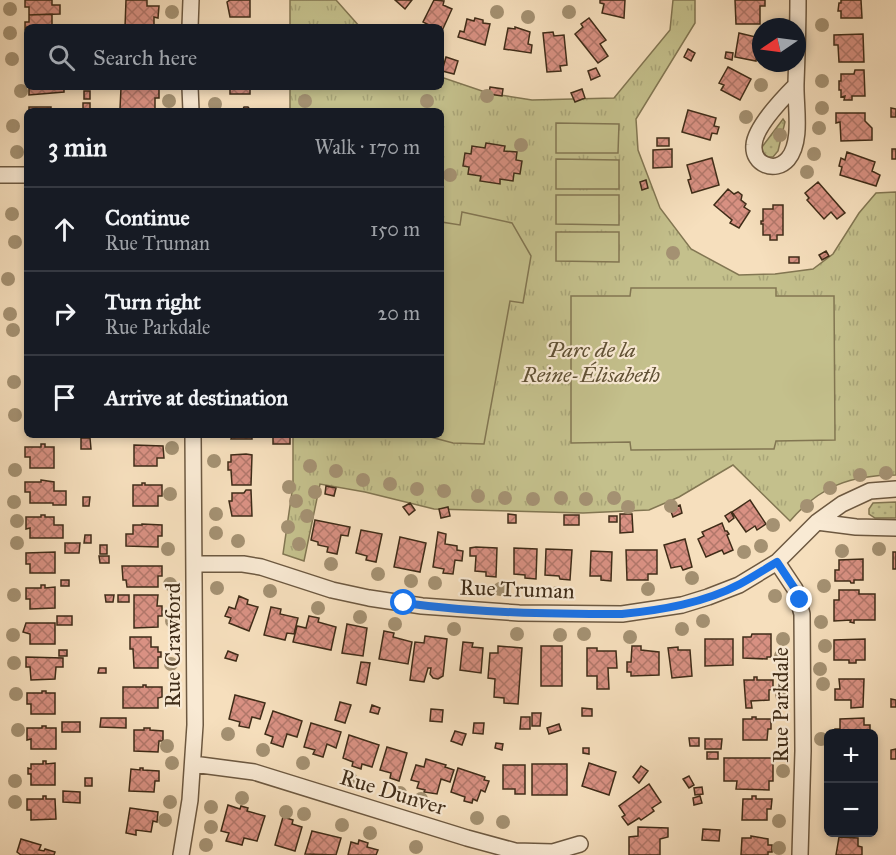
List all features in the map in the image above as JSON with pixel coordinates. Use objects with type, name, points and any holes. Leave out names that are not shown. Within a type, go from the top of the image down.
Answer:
[{"type":"street","points":[[190,0],[190,24]]},
{"type":"street","points":[[796,85],[783,98],[758,132],[754,144],[755,155],[759,162],[769,167],[786,162],[795,144],[798,107],[796,85],[798,0]]},
{"type":"street","points":[[190,90],[191,108]]},
{"type":"street","points":[[0,175],[24,175]]},
{"type":"street","name":"Rue Crawford","points":[[181,855],[194,764],[194,438]]},
{"type":"street","name":"Rue Truman","points":[[194,564],[243,564],[261,567],[332,590],[422,606],[519,613],[622,614],[682,605],[739,585],[777,562],[817,522],[842,504],[870,491],[896,489]]},
{"type":"street","points":[[817,522],[856,527],[896,528]]},
{"type":"street","name":"Rue Parkdale","points":[[777,562],[795,589],[802,614],[803,772],[800,855]]},
{"type":"street","name":"Rue Dunver","points":[[194,764],[254,772],[515,851],[553,852],[580,844]]},
{"type":"green space","points":[[290,0],[336,0],[357,24],[290,24]]},
{"type":"green space","name":"Parc de la Reine-Élisabeth","points":[[673,0],[695,0],[695,23],[636,119],[638,150],[660,208],[691,249],[739,275],[775,274],[813,269],[833,254],[859,213],[876,193],[896,192],[896,475],[865,477],[837,485],[813,499],[790,521],[733,465],[679,497],[649,510],[583,513],[434,509],[365,492],[320,484],[304,561],[283,554],[293,485],[293,438],[444,438],[444,108],[290,108],[290,90],[444,90],[444,78],[488,93],[532,100],[614,98],[670,30]]},
{"type":"green space","points":[[783,119],[785,122],[778,151],[773,157],[768,157],[763,153],[762,147]]},
{"type":"green space","points":[[556,123],[619,124],[618,153],[556,153]]},
{"type":"green space","points":[[556,159],[619,160],[619,189],[556,189]]},
{"type":"green space","points":[[556,195],[619,195],[619,225],[556,224]]},
{"type":"green space","points":[[462,212],[512,223],[531,256],[523,303],[510,301],[484,444],[453,443],[434,438],[444,438],[444,222],[460,225]]},
{"type":"green space","points":[[556,232],[619,232],[619,262],[556,261]]},
{"type":"green space","points":[[631,288],[776,288],[776,296],[834,296],[835,440],[776,441],[774,449],[631,450],[630,442],[571,443],[571,296],[630,296]]},
{"type":"green space","points":[[896,502],[896,518],[875,518],[869,514],[873,503]]},
{"type":"building","points":[[25,0],[52,0],[52,5],[60,5],[60,14],[29,15],[29,7],[25,7]]},
{"type":"building","points":[[126,0],[147,0],[147,6],[159,6],[158,18],[154,17],[154,24],[125,24]]},
{"type":"building","points":[[250,0],[250,17],[230,17],[227,2]]},
{"type":"building","points":[[395,0],[412,0],[405,9]]},
{"type":"building","points":[[434,0],[444,1],[443,5],[452,9],[444,26],[444,24],[423,22]]},
{"type":"building","points":[[600,0],[625,0],[624,18],[602,13],[604,4],[600,3]]},
{"type":"building","points":[[735,0],[765,0],[765,6],[760,6],[760,18],[752,18],[752,24],[736,24]]},
{"type":"building","points":[[841,0],[861,0],[862,18],[841,18],[841,11],[838,11]]},
{"type":"building","points":[[52,14],[52,24],[25,24],[29,22],[29,15]]},
{"type":"building","points":[[475,18],[490,24],[485,45],[458,37],[460,31],[464,32],[467,19],[474,21]]},
{"type":"building","points":[[589,18],[606,40],[600,44],[608,56],[598,63],[575,34],[583,27],[581,24]]},
{"type":"building","points":[[515,27],[530,32],[528,44],[532,45],[531,53],[504,49],[508,28],[515,29]]},
{"type":"building","points":[[553,32],[554,36],[564,35],[567,65],[560,66],[561,71],[547,72],[543,33]]},
{"type":"building","points":[[739,33],[752,36],[752,60],[735,57]]},
{"type":"building","points":[[863,34],[864,62],[839,62],[838,45],[834,45],[834,35]]},
{"type":"building","points":[[688,49],[695,53],[691,61],[684,57]]},
{"type":"building","points":[[726,52],[733,53],[732,60],[725,58]]},
{"type":"building","points":[[446,57],[458,61],[454,74],[444,72]]},
{"type":"building","points":[[728,67],[751,79],[740,100],[721,90],[724,85],[719,83]]},
{"type":"building","points":[[596,68],[600,76],[591,80],[588,71]]},
{"type":"building","points":[[855,70],[864,70],[865,96],[852,96],[852,100],[844,100],[845,96],[841,97],[841,90],[839,90],[841,74],[854,74]]},
{"type":"building","points":[[490,87],[503,89],[502,96],[489,94]]},
{"type":"building","points":[[582,89],[585,98],[575,102],[571,93]]},
{"type":"building","points":[[29,90],[64,90],[64,92],[29,95]]},
{"type":"building","points":[[121,90],[159,90],[159,98],[155,98],[155,108],[120,108]]},
{"type":"building","points":[[230,90],[250,90],[250,94],[230,94]]},
{"type":"building","points":[[84,91],[90,91],[90,99],[84,99]]},
{"type":"building","points":[[83,103],[90,103],[90,108],[83,108]]},
{"type":"building","points":[[891,108],[896,109],[896,117],[891,117]]},
{"type":"building","points":[[688,110],[716,118],[714,126],[719,127],[717,134],[712,133],[710,140],[682,132]]},
{"type":"building","points":[[836,113],[865,113],[865,121],[872,128],[872,140],[841,141],[840,122],[836,123]]},
{"type":"building","points":[[657,138],[669,138],[669,146],[657,146]]},
{"type":"building","points":[[486,143],[505,146],[504,151],[517,152],[516,160],[522,161],[520,174],[514,173],[513,181],[500,179],[500,184],[480,181],[481,176],[468,174],[469,167],[463,166],[465,153],[471,154],[472,146],[485,148]]},
{"type":"building","points":[[672,149],[672,167],[653,168],[653,150]]},
{"type":"building","points":[[892,149],[896,149],[896,159],[892,159]]},
{"type":"building","points":[[847,152],[875,162],[872,171],[880,175],[876,186],[840,175],[841,158],[845,160]]},
{"type":"building","points":[[712,158],[719,185],[692,193],[687,165]]},
{"type":"building","points":[[646,180],[648,188],[642,190],[640,182]]},
{"type":"building","points":[[818,182],[845,213],[837,219],[831,212],[824,219],[807,200],[809,198],[805,193]]},
{"type":"building","points":[[728,189],[734,194],[738,192],[742,195],[741,200],[746,204],[744,207],[750,211],[739,228],[730,223],[732,220],[714,205]]},
{"type":"building","points":[[773,205],[783,205],[783,235],[777,235],[777,240],[770,240],[770,235],[763,235],[763,224],[761,224],[763,209],[773,209]]},
{"type":"building","points":[[826,251],[829,256],[822,260],[819,255]]},
{"type":"building","points":[[789,257],[799,257],[799,263],[789,263]]},
{"type":"building","points":[[81,438],[90,438],[91,449],[81,449]]},
{"type":"building","points":[[273,438],[290,438],[290,444],[273,444]]},
{"type":"building","points":[[41,444],[45,444],[45,447],[54,447],[54,468],[30,468],[30,457],[25,457],[25,447],[41,447]]},
{"type":"building","points":[[134,445],[163,446],[164,458],[157,458],[157,466],[134,466]]},
{"type":"building","points":[[231,455],[252,455],[251,485],[232,485],[231,470],[228,470]]},
{"type":"building","points":[[41,480],[54,482],[54,491],[66,491],[66,505],[30,503],[30,492],[25,492],[25,482],[41,482]]},
{"type":"building","points":[[142,483],[162,485],[162,496],[158,496],[158,506],[133,506],[133,485],[142,485]]},
{"type":"building","points":[[326,486],[336,488],[334,496],[325,494]]},
{"type":"building","points":[[246,490],[251,490],[252,516],[232,516],[229,501],[232,501],[232,493],[244,493]]},
{"type":"building","points":[[83,497],[90,497],[89,506],[83,506]]},
{"type":"building","points":[[750,500],[766,524],[757,530],[755,526],[746,532],[732,512]]},
{"type":"building","points":[[410,503],[415,510],[409,515],[403,507]]},
{"type":"building","points":[[680,505],[682,513],[673,517],[670,509]]},
{"type":"building","points":[[448,507],[450,516],[441,518],[439,509]]},
{"type":"building","points":[[731,512],[734,518],[729,522],[725,516]]},
{"type":"building","points":[[508,514],[516,515],[516,523],[508,523]]},
{"type":"building","points":[[620,514],[632,514],[633,532],[620,533]]},
{"type":"building","points":[[41,515],[54,517],[54,525],[63,525],[63,538],[30,538],[30,528],[26,529],[26,517],[41,517]]},
{"type":"building","points":[[564,515],[579,515],[579,525],[564,525]]},
{"type":"building","points":[[609,516],[617,516],[617,522],[609,522]]},
{"type":"building","points":[[315,520],[350,527],[348,536],[341,535],[337,554],[327,552],[328,547],[318,545],[318,542],[311,540]]},
{"type":"building","points":[[722,523],[729,534],[727,535],[733,550],[724,554],[722,550],[706,557],[698,539],[704,536],[702,532]]},
{"type":"building","points":[[133,525],[162,525],[162,536],[158,536],[158,547],[126,546],[126,534],[133,534]]},
{"type":"building","points":[[361,530],[382,534],[376,562],[366,560],[367,556],[356,553]]},
{"type":"building","points":[[438,532],[446,534],[445,544],[457,546],[457,550],[463,551],[462,561],[455,560],[453,574],[443,573],[444,569],[433,567]]},
{"type":"building","points":[[85,535],[91,535],[91,543],[84,543]]},
{"type":"building","points":[[400,537],[426,543],[420,572],[394,567]]},
{"type":"building","points":[[685,539],[692,567],[683,570],[681,566],[671,568],[664,545]]},
{"type":"building","points":[[65,543],[80,543],[79,553],[65,553]]},
{"type":"building","points":[[100,545],[107,545],[107,554],[100,554]]},
{"type":"building","points":[[470,548],[497,548],[496,577],[486,576],[486,572],[475,571],[476,556],[470,556]]},
{"type":"building","points":[[514,548],[537,549],[536,579],[514,574]]},
{"type":"building","points":[[546,549],[572,550],[570,580],[545,575]]},
{"type":"building","points":[[626,550],[657,550],[657,574],[648,574],[648,580],[627,580]]},
{"type":"building","points":[[591,551],[612,552],[611,581],[601,580],[601,576],[590,576]]},
{"type":"building","points":[[55,552],[55,573],[30,573],[30,564],[26,564],[26,553]]},
{"type":"building","points":[[893,552],[896,552],[896,569],[893,569]]},
{"type":"building","points":[[99,556],[109,556],[109,563],[100,563]]},
{"type":"building","points":[[863,559],[863,580],[854,580],[854,583],[835,581],[835,570],[839,570],[839,560]]},
{"type":"building","points":[[122,566],[162,566],[162,576],[158,576],[158,587],[127,587],[126,580],[123,580]]},
{"type":"building","points":[[61,580],[69,580],[69,586],[61,586]]},
{"type":"building","points":[[41,585],[45,585],[45,588],[55,587],[55,608],[30,609],[30,599],[26,599],[26,588],[41,588]]},
{"type":"building","points":[[839,590],[859,590],[859,594],[875,594],[875,620],[854,620],[854,623],[850,622],[851,620],[834,621],[834,600],[839,600]]},
{"type":"building","points":[[105,595],[114,595],[113,602],[106,602]]},
{"type":"building","points":[[118,595],[129,595],[129,602],[118,602]]},
{"type":"building","points":[[134,595],[158,595],[157,606],[162,606],[162,616],[158,616],[158,627],[134,628]]},
{"type":"building","points":[[239,596],[248,600],[247,604],[258,607],[249,631],[229,623],[231,618],[225,616],[229,607],[235,609]]},
{"type":"building","points":[[271,607],[281,609],[280,614],[298,618],[294,634],[287,633],[285,640],[264,635]]},
{"type":"building","points":[[57,616],[72,616],[72,625],[57,625]]},
{"type":"building","points":[[309,616],[319,618],[318,622],[336,627],[331,650],[293,642],[297,626],[306,628]]},
{"type":"building","points":[[26,623],[55,623],[55,644],[30,644],[30,634],[23,632]]},
{"type":"building","points":[[347,624],[367,628],[363,656],[342,653]]},
{"type":"building","points":[[384,631],[394,633],[393,637],[412,642],[408,664],[379,659]]},
{"type":"building","points":[[752,634],[771,634],[771,657],[767,659],[743,658],[743,637],[751,637]]},
{"type":"building","points":[[425,636],[447,639],[443,676],[438,679],[433,678],[430,674],[431,668],[428,668],[424,682],[410,680],[415,642],[424,643]]},
{"type":"building","points":[[130,637],[151,637],[151,647],[158,647],[158,652],[161,652],[161,657],[158,657],[158,668],[134,668]]},
{"type":"building","points":[[705,639],[733,639],[733,665],[705,666]]},
{"type":"building","points":[[865,639],[865,660],[849,663],[849,660],[834,660],[834,640]]},
{"type":"building","points":[[463,642],[473,643],[472,647],[483,648],[481,673],[460,670]]},
{"type":"building","points":[[498,646],[522,648],[518,704],[504,703],[504,698],[494,697],[495,679],[488,678],[490,653],[498,653]]},
{"type":"building","points":[[541,646],[562,646],[562,686],[541,686]]},
{"type":"building","points":[[632,646],[641,646],[641,650],[659,652],[659,675],[631,676],[631,672],[627,672],[627,662],[631,662]]},
{"type":"building","points":[[678,647],[678,650],[690,650],[692,676],[672,678],[668,648]]},
{"type":"building","points":[[587,648],[597,648],[597,651],[616,651],[617,668],[608,668],[609,689],[597,689],[597,676],[587,676]]},
{"type":"building","points":[[59,650],[67,650],[67,656],[59,656]]},
{"type":"building","points":[[228,651],[238,655],[236,661],[225,658]]},
{"type":"building","points":[[26,657],[63,658],[63,667],[56,667],[55,679],[31,680],[30,667],[26,667]]},
{"type":"building","points":[[361,662],[370,663],[366,685],[357,683]]},
{"type":"building","points":[[99,668],[106,668],[106,673],[98,673]]},
{"type":"building","points":[[754,677],[757,677],[757,680],[773,680],[773,689],[769,690],[769,700],[751,701],[752,708],[746,708],[744,680],[754,680]]},
{"type":"building","points":[[839,679],[864,679],[863,707],[851,708],[851,700],[835,700],[835,689],[840,689]]},
{"type":"building","points":[[143,685],[162,687],[162,697],[158,698],[158,708],[123,708],[123,687],[143,687]]},
{"type":"building","points":[[42,691],[55,693],[55,714],[31,714],[31,704],[27,704],[27,693],[42,693]]},
{"type":"building","points":[[235,695],[265,703],[260,719],[252,717],[249,728],[239,726],[240,722],[229,719]]},
{"type":"building","points":[[891,699],[896,700],[896,707],[891,707]]},
{"type":"building","points":[[340,702],[351,705],[345,723],[335,720]]},
{"type":"building","points":[[372,705],[380,708],[378,714],[370,712]]},
{"type":"building","points":[[582,708],[592,709],[592,716],[582,716]]},
{"type":"building","points":[[431,709],[443,710],[442,722],[430,721]]},
{"type":"building","points":[[273,711],[302,721],[297,737],[287,734],[283,747],[271,743],[273,737],[265,734]]},
{"type":"building","points":[[532,713],[541,713],[540,726],[532,726]]},
{"type":"building","points":[[521,717],[530,717],[530,729],[520,729]]},
{"type":"building","points":[[752,717],[771,719],[771,729],[768,729],[767,740],[743,740],[743,719],[752,719]]},
{"type":"building","points":[[101,718],[126,718],[126,728],[100,727]]},
{"type":"building","points":[[864,718],[864,725],[870,725],[870,729],[840,729],[840,719]]},
{"type":"building","points":[[62,722],[80,722],[80,732],[62,732]]},
{"type":"building","points":[[311,723],[341,732],[336,748],[327,744],[323,757],[313,754],[315,750],[304,747]]},
{"type":"building","points":[[474,723],[484,723],[483,734],[473,733]]},
{"type":"building","points":[[559,724],[561,730],[549,734],[547,728]]},
{"type":"building","points":[[42,726],[56,728],[56,749],[31,749],[31,739],[27,740],[27,728],[42,728]]},
{"type":"building","points":[[144,728],[163,731],[163,741],[159,741],[158,752],[134,751],[134,730],[144,730]]},
{"type":"building","points":[[455,731],[466,734],[462,745],[451,741]]},
{"type":"building","points":[[349,735],[379,745],[372,767],[362,764],[361,769],[352,766],[353,762],[343,758]]},
{"type":"building","points":[[689,738],[699,738],[699,746],[690,746]]},
{"type":"building","points":[[705,739],[722,739],[721,749],[705,749]]},
{"type":"building","points":[[496,743],[503,744],[502,750],[495,748]]},
{"type":"building","points":[[387,747],[407,753],[399,781],[390,778],[391,773],[380,770]]},
{"type":"building","points":[[583,748],[589,748],[589,754],[583,753]]},
{"type":"building","points":[[896,749],[896,759],[891,759],[891,750]]},
{"type":"building","points":[[707,752],[718,752],[718,759],[707,759]]},
{"type":"building","points":[[724,758],[773,758],[773,781],[769,781],[769,790],[736,789],[737,781],[724,781]]},
{"type":"building","points":[[426,759],[454,770],[450,782],[441,779],[437,794],[424,792],[425,790],[417,788],[419,782],[411,780],[416,765],[424,767]]},
{"type":"building","points":[[43,761],[46,761],[46,764],[55,763],[55,785],[31,785],[31,774],[28,774],[28,768],[31,769],[31,764],[43,764]]},
{"type":"building","points":[[589,763],[616,772],[609,795],[582,786]]},
{"type":"building","points":[[532,764],[567,764],[567,795],[532,795]]},
{"type":"building","points":[[503,765],[525,765],[525,794],[515,794],[515,789],[503,789]]},
{"type":"building","points":[[641,766],[648,771],[639,783],[633,777]]},
{"type":"building","points":[[140,768],[159,771],[159,781],[155,781],[154,792],[129,791],[131,769],[140,770]]},
{"type":"building","points":[[458,768],[485,777],[484,780],[489,781],[485,792],[481,790],[477,801],[473,799],[472,803],[464,801],[465,797],[451,792]]},
{"type":"building","points":[[689,776],[694,785],[689,788],[683,779]]},
{"type":"building","points":[[85,778],[92,778],[92,786],[85,786]]},
{"type":"building","points":[[649,784],[661,802],[652,808],[654,811],[628,825],[622,817],[625,815],[619,806]]},
{"type":"building","points":[[702,787],[703,794],[695,795],[694,788]]},
{"type":"building","points":[[63,791],[80,792],[80,803],[63,802]]},
{"type":"building","points":[[43,796],[46,796],[46,799],[55,799],[56,819],[31,820],[31,810],[27,810],[27,799],[43,799]]},
{"type":"building","points":[[700,796],[702,803],[694,805],[693,798]]},
{"type":"building","points":[[752,796],[756,796],[756,799],[772,799],[771,809],[767,809],[767,820],[742,820],[743,799],[752,799]]},
{"type":"building","points":[[228,805],[240,809],[241,806],[248,808],[247,811],[265,816],[257,841],[244,838],[242,845],[226,841],[229,833],[221,831]]},
{"type":"building","points":[[130,808],[158,812],[157,822],[153,821],[151,832],[136,830],[136,835],[126,833]]},
{"type":"building","points":[[283,817],[293,820],[292,824],[302,827],[295,851],[275,845]]},
{"type":"building","points":[[638,827],[668,828],[668,837],[660,839],[660,855],[629,855],[629,837],[638,836]]},
{"type":"building","points":[[703,829],[720,830],[719,841],[702,840]]},
{"type":"building","points":[[312,831],[341,838],[336,855],[305,854]]},
{"type":"building","points":[[751,836],[768,839],[768,845],[772,845],[772,852],[768,852],[768,855],[741,855],[742,838],[751,838]]},
{"type":"building","points":[[839,837],[858,838],[858,846],[862,847],[862,855],[836,855]]},
{"type":"building","points":[[21,839],[41,845],[39,850],[55,852],[54,855],[21,855],[17,852]]},
{"type":"building","points":[[359,840],[368,843],[367,847],[378,850],[376,855],[348,855],[351,842],[358,844]]},
{"type":"route","points":[[404,603],[451,609],[519,613],[622,614],[682,605],[708,597],[739,585],[777,562],[800,600]]}]
